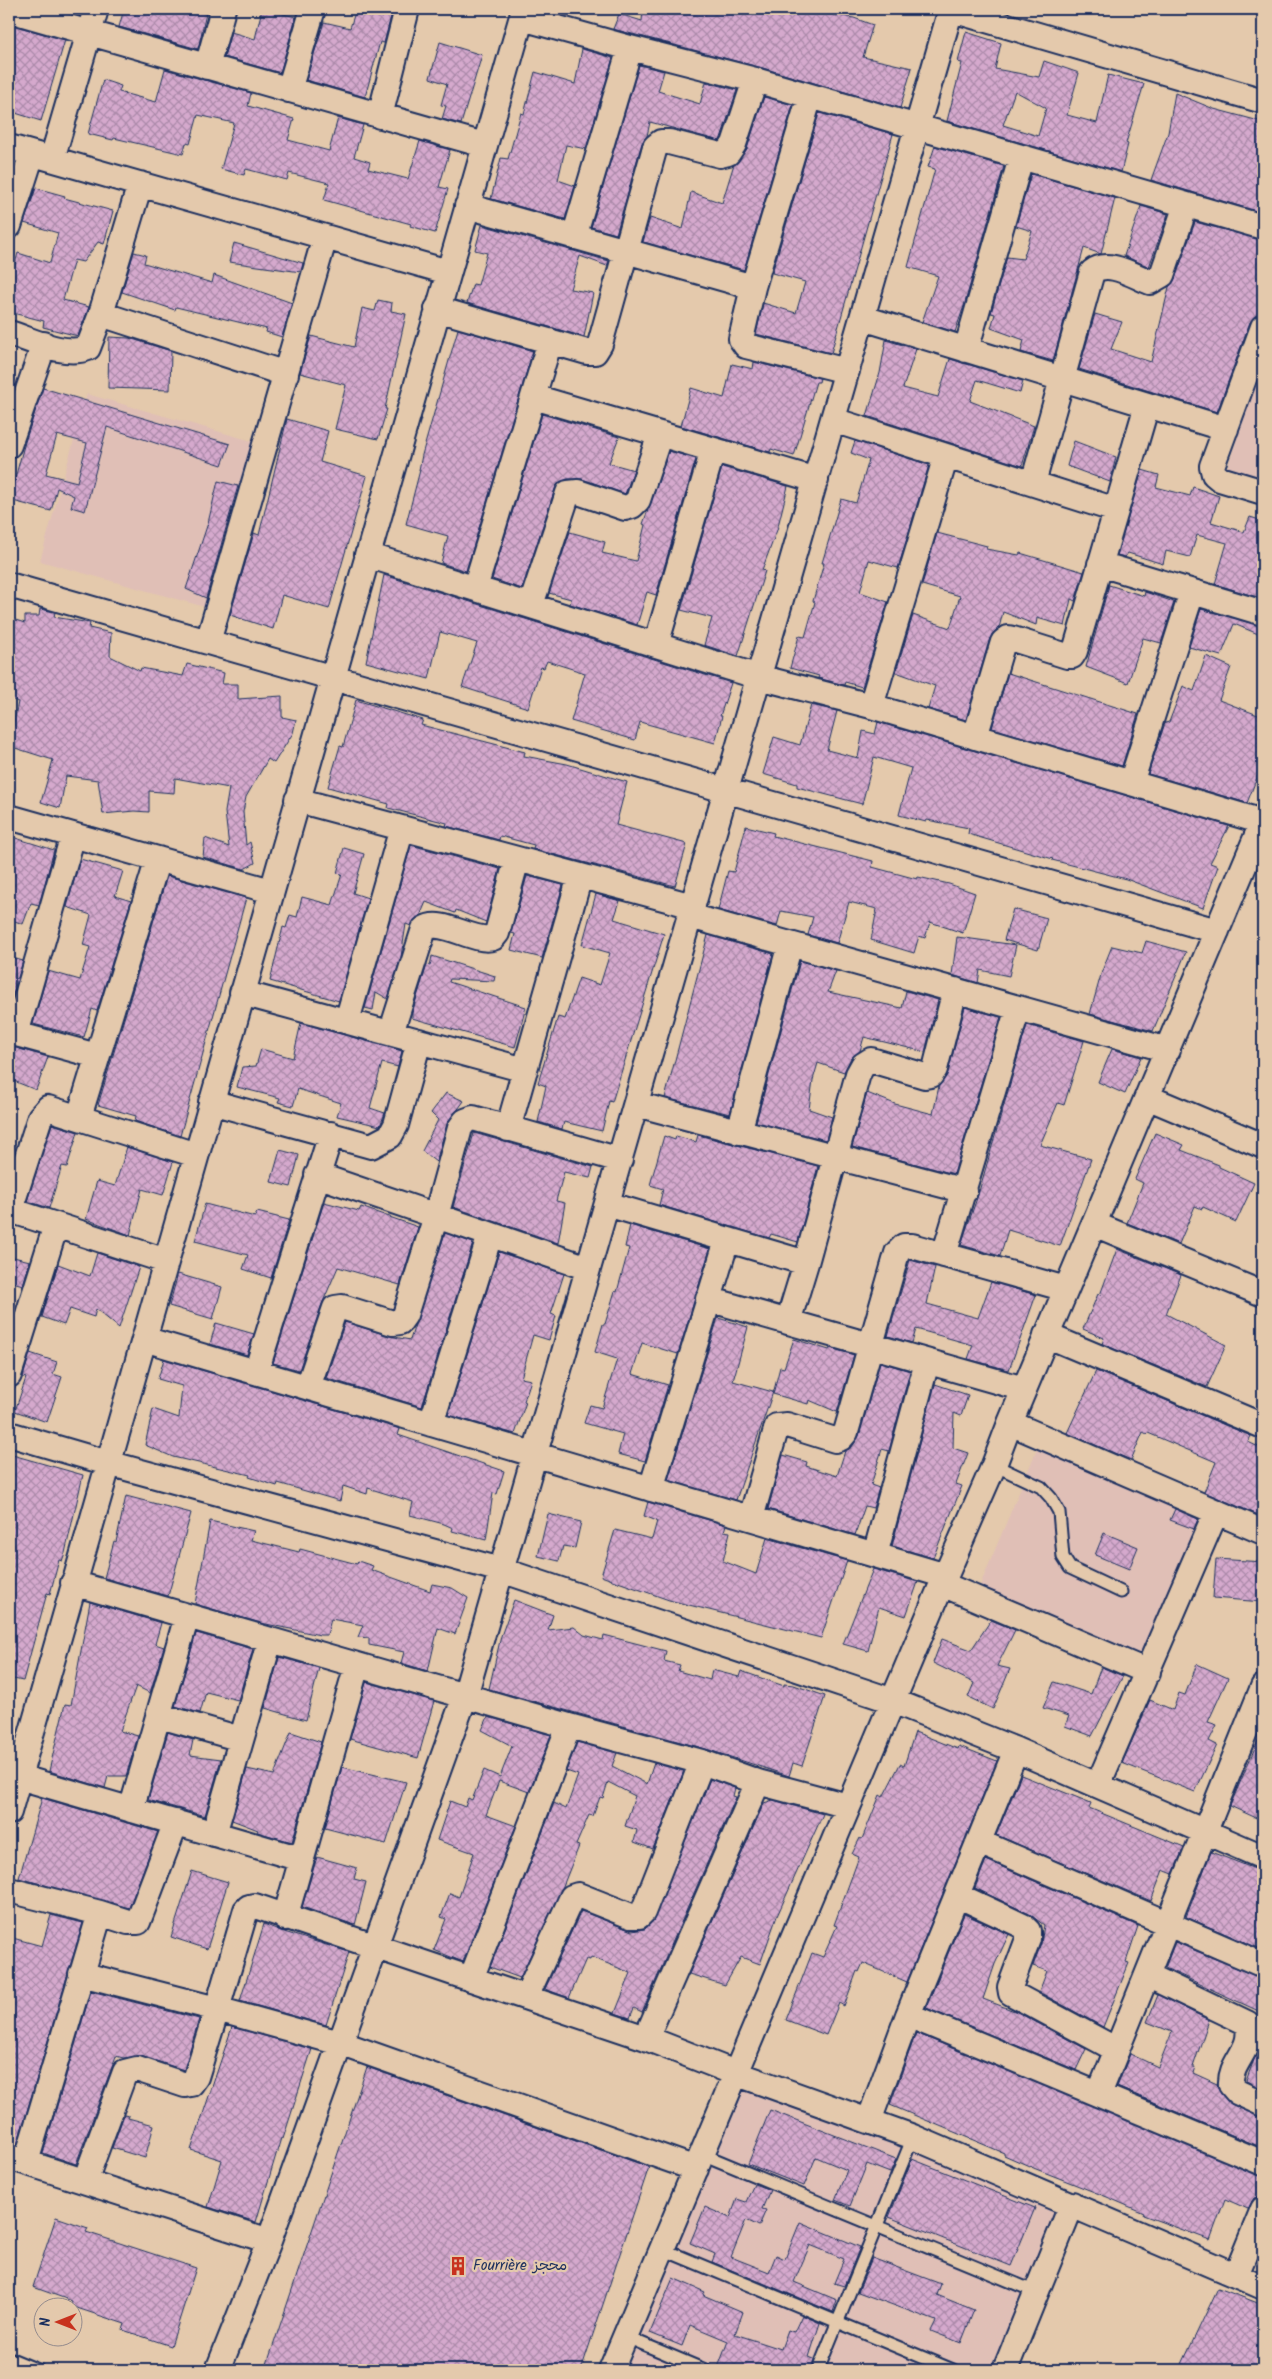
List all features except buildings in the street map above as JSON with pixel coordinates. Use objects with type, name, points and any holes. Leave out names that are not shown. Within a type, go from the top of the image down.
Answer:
[{"type":"street","points":[[9,226],[42,156],[89,33],[96,9]]},
{"type":"street","points":[[207,67],[223,9]]},
{"type":"street","points":[[289,90],[312,9]]},
{"type":"street","points":[[380,116],[407,9]]},
{"type":"street","points":[[218,2370],[269,2241],[465,1696],[918,127],[950,9],[1263,101]]},
{"type":"street","points":[[9,10],[484,145]]},
{"type":"street","points":[[9,1812],[523,13],[630,48],[756,80],[1263,227]]},
{"type":"street","points":[[574,237],[630,48]]},
{"type":"street","points":[[437,309],[587,352],[595,352],[600,344],[627,252],[655,147],[661,142],[670,142],[720,154],[728,153],[734,144],[756,80]]},
{"type":"street","points":[[810,96],[753,287],[741,340],[742,343],[847,371]]},
{"type":"street","points":[[9,147],[448,272]]},
{"type":"street","points":[[966,350],[1021,158]]},
{"type":"street","points":[[9,333],[44,344],[78,351],[88,348],[101,314],[140,184]]},
{"type":"street","points":[[1032,483],[1092,272],[1100,266],[1107,265],[1150,282],[1162,275],[1186,205]]},
{"type":"street","points":[[467,206],[753,287]]},
{"type":"street","points":[[208,642],[325,237]]},
{"type":"street","points":[[101,314],[286,374]]},
{"type":"street","points":[[862,318],[1226,429]]},
{"type":"street","points":[[1263,327],[1212,466],[1214,474],[1220,479],[1263,492]]},
{"type":"street","points":[[475,588],[550,341]]},
{"type":"street","points":[[9,445],[44,344]]},
{"type":"street","points":[[534,397],[816,480]]},
{"type":"street","points":[[975,737],[1003,642],[1008,638],[1013,639],[1072,656],[1147,405]]},
{"type":"street","points":[[833,420],[1116,510]]},
{"type":"street","points":[[531,605],[568,493],[578,492],[626,508],[632,506],[638,500],[660,434]]},
{"type":"street","points":[[656,645],[714,450]]},
{"type":"street","points":[[871,706],[946,456]]},
{"type":"street","points":[[367,555],[759,677],[871,706],[1263,822],[611,2370]]},
{"type":"street","points":[[1100,564],[1263,613]]},
{"type":"street","points":[[9,585],[1217,931]]},
{"type":"street","points":[[1131,783],[1192,592]]},
{"type":"street","points":[[297,800],[580,876],[790,944],[1168,1050]]},
{"type":"street","points":[[9,817],[271,891]]},
{"type":"street","points":[[347,1021],[402,828]]},
{"type":"street","points":[[73,835],[12,1033],[97,1056]]},
{"type":"street","points":[[391,1033],[424,929],[435,925],[478,938],[493,938],[497,933],[517,859]]},
{"type":"street","points":[[79,1117],[158,860]]},
{"type":"street","points":[[508,1129],[580,876]]},
{"type":"street","points":[[739,1132],[790,944]]},
{"type":"street","points":[[788,1322],[836,1158],[858,1074],[863,1065],[871,1060],[924,1076],[931,1076],[935,1069],[955,990]]},
{"type":"street","points":[[242,993],[525,1070]]},
{"type":"street","points":[[944,1255],[965,1191],[1018,1008]]},
{"type":"street","points":[[211,1102],[371,1146],[390,1136],[396,1125],[419,1041]]},
{"type":"street","points":[[1147,1097],[1263,1146]]},
{"type":"street","points":[[636,1104],[965,1191]]},
{"type":"street","points":[[166,1261],[9,1210],[44,1110],[48,1108],[196,1155]]},
{"type":"street","points":[[308,1387],[335,1308],[342,1307],[393,1323],[400,1322],[405,1315],[436,1216],[460,1128],[465,1121],[473,1118],[620,1160]]},
{"type":"street","points":[[256,1372],[331,1134]]},
{"type":"street","points":[[317,1175],[588,1268]]},
{"type":"street","points":[[607,1204],[806,1263]]},
{"type":"street","points":[[1094,1224],[1263,1294]]},
{"type":"street","points":[[9,1375],[56,1225]]},
{"type":"street","points":[[432,1424],[490,1235]]},
{"type":"street","points":[[651,1489],[727,1240]]},
{"type":"street","points":[[751,1518],[777,1426],[787,1425],[835,1440],[842,1438],[846,1432],[897,1253],[904,1246],[912,1246],[1066,1289]]},
{"type":"street","points":[[708,1299],[1024,1389]]},
{"type":"street","points":[[1046,1336],[1263,1426]]},
{"type":"street","points":[[144,1339],[875,1555],[944,1580],[1148,1672]]},
{"type":"street","points":[[875,1555],[926,1362]]},
{"type":"street","points":[[1010,1423],[1263,1532]]},
{"type":"street","points":[[9,1434],[108,1463],[501,1570],[893,1701],[1016,1750],[1263,1857]]},
{"type":"street","points":[[1098,1785],[1216,1512]]},
{"type":"street","points":[[73,1583],[569,1726],[702,1762],[758,1782],[848,1806]]},
{"type":"street","points":[[131,1810],[160,1716],[187,1616]]},
{"type":"street","points":[[214,1834],[270,1640]]},
{"type":"street","points":[[285,1918],[357,1665]]},
{"type":"street","points":[[1098,2094],[1168,1924],[1203,1831],[1257,1721],[1263,1687]]},
{"type":"street","points":[[160,1716],[241,1739]]},
{"type":"street","points":[[471,1979],[569,1726]]},
{"type":"street","points":[[869,2121],[908,2015],[1016,1750]]},
{"type":"street","points":[[526,1997],[572,1897],[578,1895],[631,1916],[639,1916],[643,1912],[702,1762]]},
{"type":"street","points":[[19,1777],[302,1859]]},
{"type":"street","points":[[646,2038],[758,1782]]},
{"type":"street","points":[[9,1890],[128,1922],[138,1922],[176,1822]]},
{"type":"street","points":[[979,1842],[1263,1965]]},
{"type":"street","points":[[957,1895],[1023,1926],[1028,1931],[1028,1939],[1010,1987],[1011,1993],[1117,2050]]},
{"type":"street","points":[[85,2181],[125,2072],[137,2069],[185,2085],[191,2084],[196,2076],[246,1910],[254,1906],[646,2038],[735,2073],[913,2137],[1263,2287]]},
{"type":"street","points":[[100,1913],[82,1974],[17,2160],[269,2241]]},
{"type":"street","points":[[82,1974],[340,2043],[699,2162]]},
{"type":"street","points":[[1147,1975],[1238,2017],[1247,2023],[1249,2030],[1248,2044],[1233,2071],[1232,2085],[1237,2092],[1263,2104]]},
{"type":"street","points":[[908,2015],[1263,2163]]},
{"type":"street","points":[[1005,2370],[1072,2204]]},
{"type":"street","points":[[1236,2275],[1263,2209]]},
{"type":"lane","points":[[994,1464],[1041,1487],[1051,1498],[1060,1512],[1063,1557],[1070,1568],[1120,1592]]},
{"type":"lane","points":[[818,2370],[913,2137]]},
{"type":"lane","points":[[699,2162],[877,2226],[1036,2292]]},
{"type":"lane","points":[[662,2249],[953,2370]]},
{"type":"lane","points":[[624,2336],[705,2370]]},
{"type":"lane","points":[[9,2358],[38,2370]]},
{"type":"shaded area","points":[[1263,360],[1263,479],[1227,469]]},
{"type":"shaded area","points":[[87,394],[259,443],[212,609],[40,561]]},
{"type":"shaded area","points":[[1040,1442],[1207,1512],[1145,1659],[979,1588]]},
{"type":"shaded area","points":[[750,2074],[1065,2208],[999,2370],[622,2370]]},
{"type":"place","name":"Fourrière محجز","points":[[458,2266]]}]
